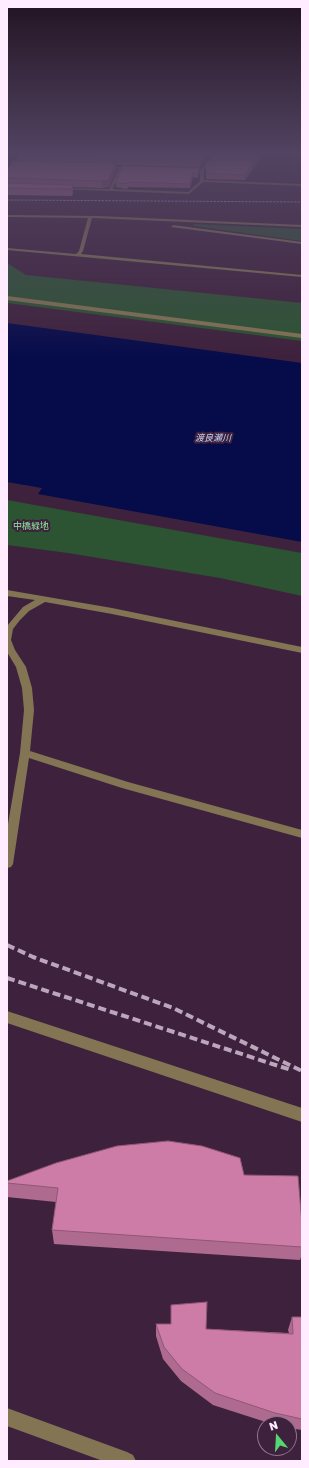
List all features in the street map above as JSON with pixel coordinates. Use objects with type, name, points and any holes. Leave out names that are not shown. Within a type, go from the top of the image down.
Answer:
[{"type":"street","points":[[78,255],[81,251],[89,222]]},
{"type":"street","points":[[146,222],[302,243]]},
{"type":"street","points":[[179,226],[179,223],[181,222]]},
{"type":"street","points":[[214,222],[302,226]]},
{"type":"street","points":[[7,249],[302,276]]},
{"type":"street","points":[[7,298],[302,336]]},
{"type":"street","points":[[7,593],[236,635],[302,650]]},
{"type":"street","points":[[7,864],[25,753],[29,710],[27,688],[21,667],[10,650],[7,640],[9,629],[17,618],[26,609],[44,599]]},
{"type":"street","points":[[25,753],[126,785],[302,834]]},
{"type":"street","points":[[7,1017],[302,1115]]},
{"type":"street","points":[[7,1417],[127,1461]]},
{"type":"green space","points":[[193,225],[302,229],[302,241]]},
{"type":"green space","points":[[7,263],[26,275],[302,303],[302,341],[7,303]]},
{"type":"green space","name":"中橋緑地","points":[[7,500],[302,553],[302,596],[220,578],[68,553],[7,545]]},
{"type":"water","name":"渡良瀬川","points":[[7,323],[302,363],[302,542],[38,494],[42,488],[7,482]]},
{"type":"building","points":[[168,1141],[202,1146],[240,1158],[244,1175],[298,1176],[302,1224],[302,1247],[52,1230],[58,1188],[7,1183],[7,1181],[56,1163],[117,1146]]},
{"type":"building","points":[[207,1302],[206,1329],[293,1334],[292,1317],[302,1317],[302,1419],[297,1418],[297,1416],[275,1413],[215,1393],[182,1369],[164,1347],[156,1324],[171,1324],[171,1305]]},
{"type":"railway","points":[[7,945],[33,957],[173,1008],[302,1071]]},
{"type":"railway","points":[[7,978],[291,1070]]}]
